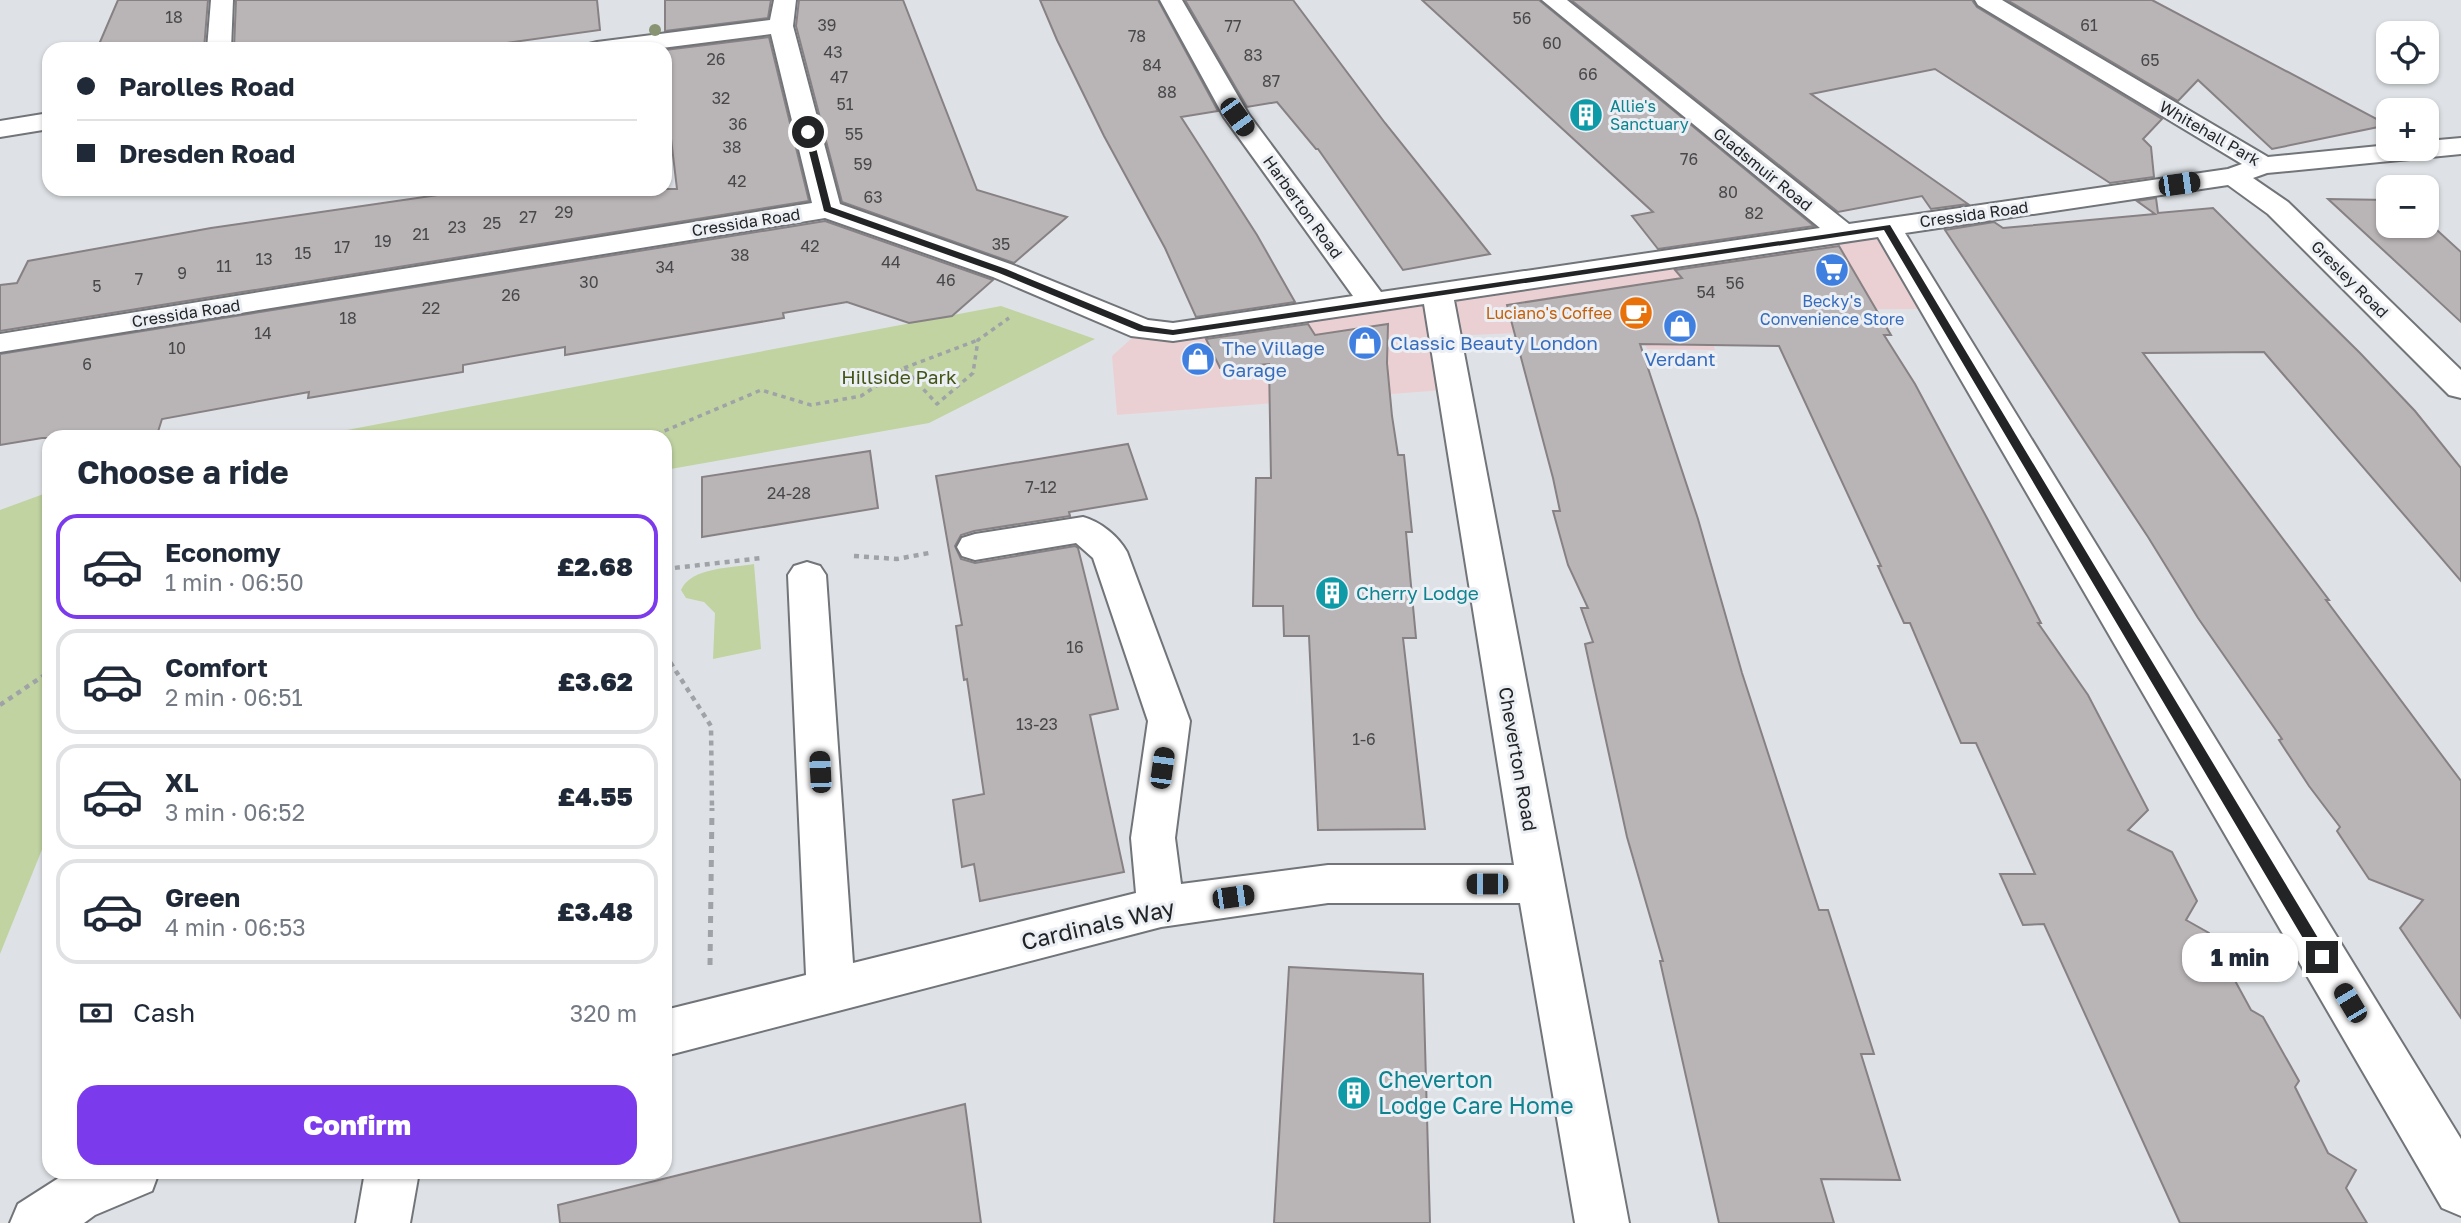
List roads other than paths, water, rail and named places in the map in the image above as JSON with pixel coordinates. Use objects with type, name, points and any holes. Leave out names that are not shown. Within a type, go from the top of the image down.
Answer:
[{"type":"street","points":[[219,42],[222,0]]},
{"type":"street","points":[[785,0],[781,26],[827,209]]},
{"type":"street","name":"Harberton Road","points":[[1171,0],[1237,117],[1374,304]]},
{"type":"street","name":"Gladsmuir Road","points":[[1553,0],[1842,232]]},
{"type":"street","name":"Whitehall Park","points":[[1986,0],[2263,165],[2461,146]]},
{"type":"street","points":[[653,42],[781,26]]},
{"type":"street","points":[[0,129],[42,122]]},
{"type":"street","name":"Cressida Road","points":[[0,343],[827,209],[1003,271],[1142,329],[1173,332],[2233,176],[2263,165]]},
{"type":"street","name":"Gresley Road","points":[[2233,176],[2278,208],[2461,388]]},
{"type":"street","points":[[1887,227],[2461,1189]]},
{"type":"street","name":"Cheverton Road","points":[[1438,295],[1539,884],[1602,1223]]},
{"type":"street","points":[[956,549],[1083,530],[1109,552],[1169,721],[1153,838],[1161,907]]},
{"type":"street","points":[[807,575],[831,990]]},
{"type":"street","name":"Cardinals Way","points":[[686,1027],[1161,907],[1328,884],[1539,884]]},
{"type":"street","points":[[37,1223],[76,1196],[116,1179]]},
{"type":"street","points":[[383,1223],[391,1179]]},
{"type":"place","name":"Allie's Sanctuary","points":[[1586,115]]},
{"type":"place","name":"Becky's Convenience Store","points":[[1832,270]]},
{"type":"place","name":"Luciano's Coffee","points":[[1636,313]]},
{"type":"place","name":"Verdant","points":[[1680,326]]},
{"type":"place","name":"Classic Beauty London","points":[[1365,343]]},
{"type":"place","name":"The Village Garage","points":[[1198,359]]},
{"type":"place","name":"Cherry Lodge","points":[[1332,593]]},
{"type":"place","name":"Cheverton Lodge Care Home","points":[[1354,1093]]},
{"type":"park label","name":"Hillside Park","points":[[899,377]]}]
